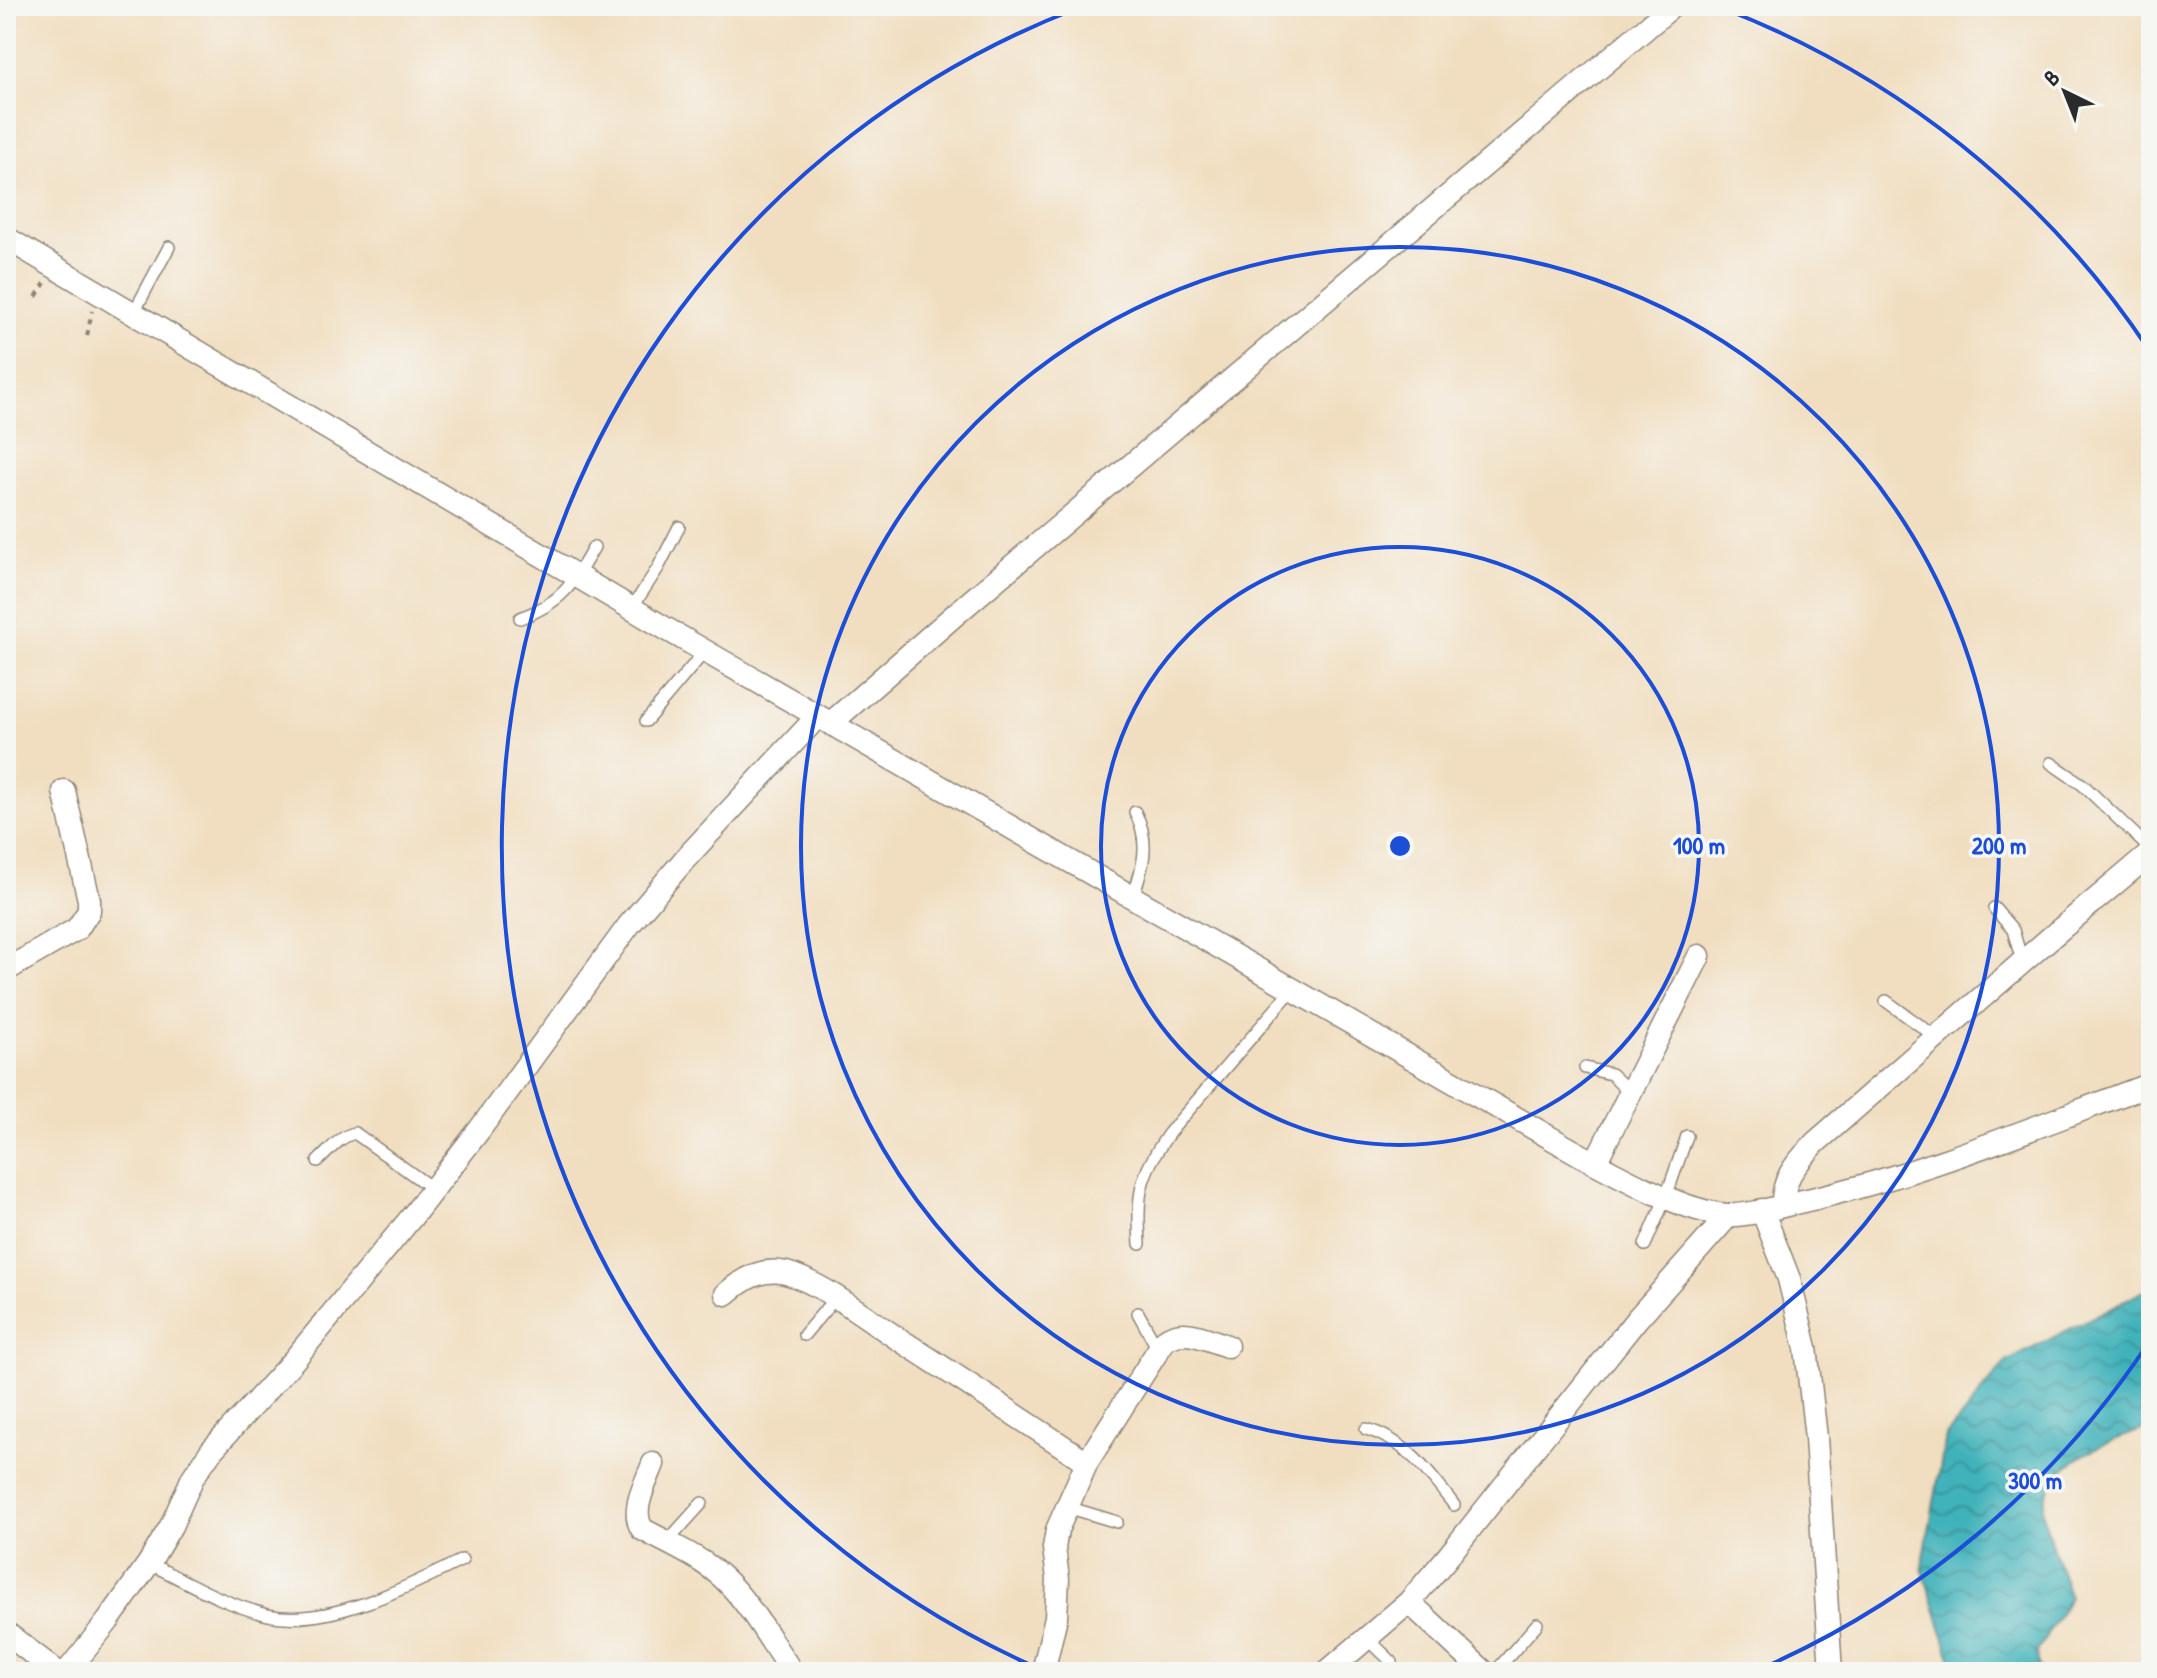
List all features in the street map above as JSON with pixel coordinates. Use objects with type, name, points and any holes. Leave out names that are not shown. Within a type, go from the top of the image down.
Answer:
[{"type":"street","points":[[67,1672],[149,1563],[171,1526],[193,1477],[211,1451],[293,1361],[433,1189],[629,925],[685,859],[825,719],[1672,6]]},
{"type":"street","points":[[6,238],[705,651],[1595,1163],[1666,1197],[1729,1215],[1773,1208],[1905,1175],[2151,1084]]},
{"type":"street","points":[[6,970],[77,929],[89,911],[64,791]]},
{"type":"street","points":[[1831,1672],[1816,1438],[1806,1348],[1773,1208],[1798,1162],[1815,1143],[2151,852]]},
{"type":"street","points":[[1595,1163],[1699,956]]},
{"type":"street","points":[[1327,1672],[1409,1602],[1469,1523],[1636,1320],[1729,1215]]},
{"type":"street","points":[[726,1294],[743,1279],[770,1271],[787,1273],[836,1297],[1087,1462]]},
{"type":"street","points":[[1043,1672],[1056,1617],[1058,1579],[1054,1548],[1057,1530],[1087,1462],[1158,1349],[1173,1334],[1184,1333],[1227,1346]]},
{"type":"street","points":[[653,1464],[637,1507],[638,1523],[642,1529],[699,1560],[733,1588],[792,1672]]},
{"type":"street","points":[[1409,1602],[1484,1672]]},
{"type":"street","points":[[6,1633],[57,1672]]},
{"type":"lane","points":[[133,314],[169,247]]},
{"type":"lane","points":[[632,608],[658,568],[679,527]]},
{"type":"lane","points":[[520,618],[554,603],[577,576],[594,547]]},
{"type":"lane","points":[[646,721],[705,651]]},
{"type":"lane","points":[[2051,763],[2083,785],[2151,852]]},
{"type":"lane","points":[[1133,897],[1142,869],[1146,839],[1135,812]]},
{"type":"lane","points":[[1994,908],[2013,930],[2023,962]]},
{"type":"lane","points":[[1140,1244],[1138,1193],[1153,1155],[1176,1124],[1293,989]]},
{"type":"lane","points":[[1886,1001],[1936,1037]]},
{"type":"lane","points":[[1585,1068],[1611,1074],[1630,1092]]},
{"type":"lane","points":[[318,1161],[337,1143],[355,1133],[433,1189]]},
{"type":"lane","points":[[1645,1245],[1687,1136]]},
{"type":"lane","points":[[804,1335],[836,1297]]},
{"type":"lane","points":[[1138,1313],[1158,1349]]},
{"type":"lane","points":[[1366,1429],[1392,1440],[1422,1464],[1454,1505]]},
{"type":"lane","points":[[666,1542],[702,1503]]},
{"type":"lane","points":[[1067,1507],[1117,1522]]},
{"type":"lane","points":[[149,1563],[229,1603],[271,1615],[307,1617],[366,1603],[462,1560]]},
{"type":"lane","points":[[1495,1672],[1537,1624]]},
{"type":"lane","points":[[1368,1639],[1392,1662]]},
{"type":"water","points":[[2151,1287],[2151,1427],[2101,1446],[2069,1465],[2048,1491],[2043,1508],[2070,1597],[2037,1652],[2039,1672],[1951,1672],[1950,1655],[1922,1568],[1946,1436],[2006,1362]]}]
